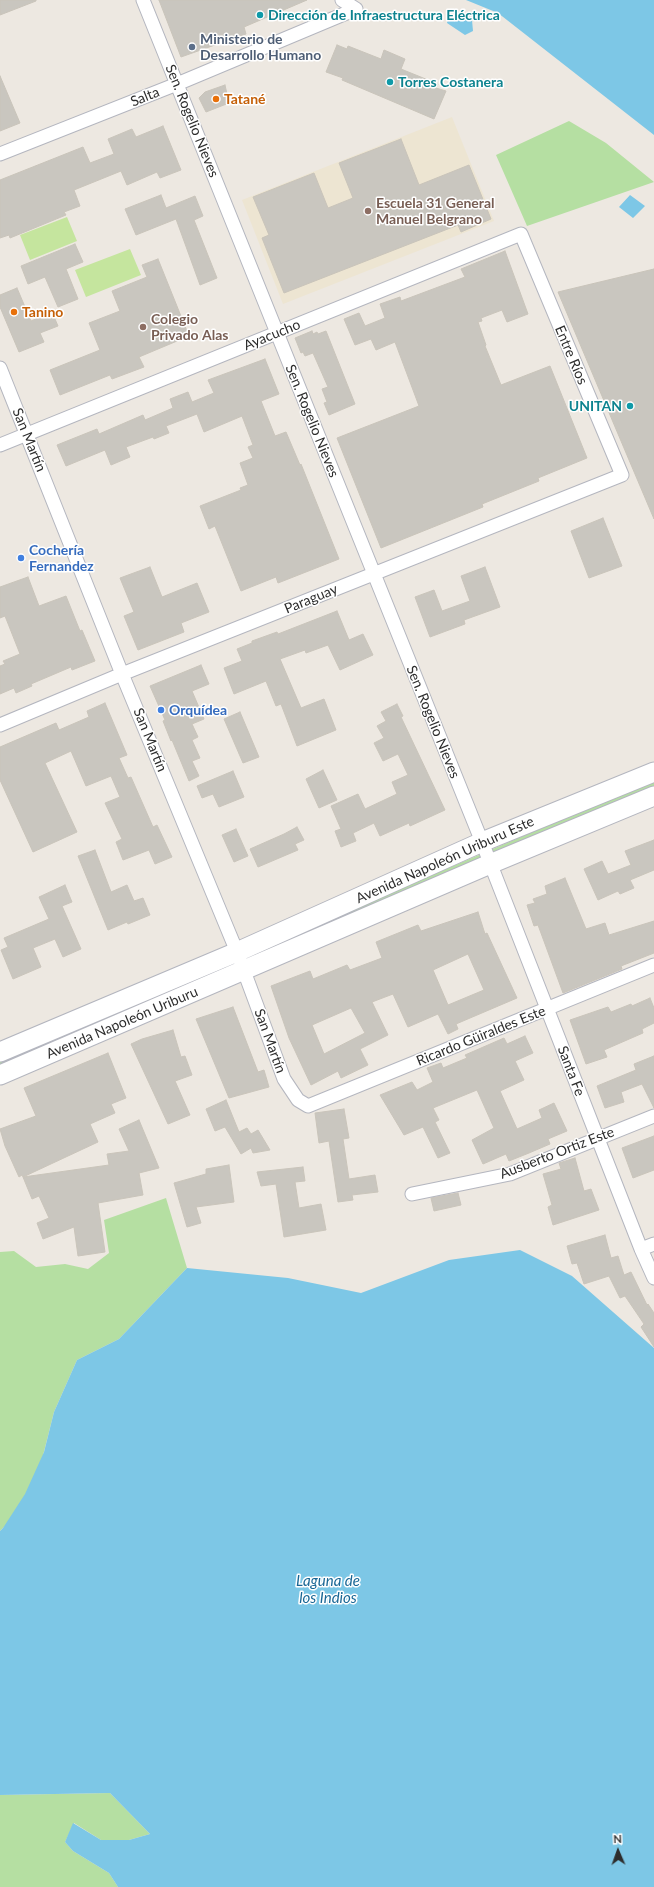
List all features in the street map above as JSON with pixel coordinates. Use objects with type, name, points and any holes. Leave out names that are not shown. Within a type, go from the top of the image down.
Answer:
[{"type":"main road","name":"Avenida Napoleón Uriburu Este","points":[[237,952],[482,842],[654,772]]},
{"type":"main road","name":"Avenida Napoleón Uriburu Este","points":[[244,971],[490,864],[654,796]]},
{"type":"main road","name":"Avenida Napoleón Uriburu","points":[[0,1052],[237,952]]},
{"type":"main road","name":"Avenida Napoleón Uriburu","points":[[0,1075],[244,971]]},
{"type":"street","name":"Sen. Rogelio Nieves","points":[[143,0],[490,864]]},
{"type":"street","name":"Salta","points":[[0,154],[177,84],[356,9],[342,0]]},
{"type":"street","name":"Ayacucho","points":[[0,445],[521,234]]},
{"type":"street","name":"Entre Ríos","points":[[521,234],[622,475]]},
{"type":"street","name":"San Martín","points":[[0,368],[122,674],[237,952],[284,1079],[298,1100],[308,1106]]},
{"type":"street","name":"Paraguay","points":[[0,725],[122,674],[622,475]]},
{"type":"street","name":"Santa Fe","points":[[490,864],[641,1249],[654,1278]]},
{"type":"street","name":"Ricardo Güiraldes Este","points":[[308,1106],[654,965]]},
{"type":"street","name":"Ausberto Ortiz Este","points":[[412,1194],[510,1174],[654,1116]]},
{"type":"street","points":[[641,1249],[654,1244]]},
{"type":"shaded area","name":"Escuela 31 General Manuel Belgrano","points":[[452,117],[494,221],[283,304],[242,200]]},
{"type":"green space","points":[[569,121],[606,143],[654,182],[527,226],[496,155]]},
{"type":"green space","points":[[67,217],[77,241],[30,260],[20,235]]},
{"type":"green space","points":[[130,249],[141,275],[86,297],[75,270]]},
{"type":"green space","points":[[654,780],[654,789],[0,1067],[0,1060]]},
{"type":"green space","points":[[166,1198],[187,1268],[119,1339],[77,1360],[54,1412],[32,1499],[0,1531],[0,1252],[14,1251],[36,1267],[65,1264],[88,1269],[109,1253],[104,1220]]},
{"type":"green space","points":[[110,1793],[150,1834],[129,1840],[101,1840],[74,1823],[65,1842],[73,1851],[109,1873],[118,1887],[0,1887],[0,1795]]},
{"type":"water","points":[[466,0],[654,0],[654,135],[498,13]]},
{"type":"water","points":[[449,14],[472,20],[473,31],[465,35],[447,23]]},
{"type":"water","points":[[630,195],[645,206],[633,218],[619,207]]},
{"type":"water","name":"Laguna de los Indios","points":[[520,1250],[572,1276],[654,1348],[654,1887],[118,1887],[109,1873],[73,1851],[65,1842],[73,1823],[101,1840],[129,1840],[150,1834],[110,1793],[0,1795],[0,1531],[25,1494],[44,1452],[54,1412],[77,1360],[119,1339],[187,1268],[288,1278],[361,1293],[449,1260]]},
{"type":"building","points":[[0,0],[36,0],[36,1],[0,15]]},
{"type":"building","points":[[159,0],[307,0],[244,27],[246,34],[181,57]]},
{"type":"building","name":"Torres Costanera","points":[[337,45],[347,49],[348,46],[381,59],[384,50],[405,59],[401,69],[438,84],[436,88],[446,91],[434,119],[342,80],[343,78],[326,72]]},
{"type":"building","points":[[0,76],[20,123],[0,131]]},
{"type":"building","points":[[225,85],[229,103],[206,112],[199,98],[205,92]]},
{"type":"building","points":[[163,126],[181,170],[160,178],[157,172],[127,185],[121,171],[74,190],[80,206],[64,212],[66,215],[10,238],[9,235],[0,238],[0,180],[83,147],[90,163],[114,154],[108,139],[132,129],[136,137]]},
{"type":"building","name":"Escuela 31 General Manuel Belgrano","points":[[401,139],[419,185],[469,165],[491,219],[461,232],[458,225],[284,293],[262,238],[269,235],[253,197],[314,173],[328,208],[353,198],[339,163]]},
{"type":"building","points":[[161,195],[166,208],[195,196],[203,216],[194,220],[217,278],[200,285],[176,219],[136,235],[125,209]]},
{"type":"building","points":[[75,244],[83,262],[66,269],[78,299],[58,307],[45,277],[28,284],[21,266]]},
{"type":"building","points":[[505,251],[528,314],[507,322],[502,310],[481,318],[482,321],[478,322],[486,345],[485,346],[501,385],[550,366],[587,458],[538,478],[539,481],[482,504],[483,507],[381,548],[337,438],[419,406],[395,342],[376,350],[371,339],[355,345],[344,319],[359,313],[365,326],[385,318],[380,304],[400,297],[401,301],[465,277],[461,269]]},
{"type":"building","points":[[158,259],[189,336],[139,357],[144,367],[112,379],[110,375],[60,395],[50,370],[100,350],[89,323],[120,311],[112,291],[147,277],[142,265]]},
{"type":"building","name":"UNITAN","points":[[654,269],[654,519],[558,292]]},
{"type":"building","points":[[17,288],[31,321],[52,312],[58,326],[40,333],[44,342],[19,352],[0,307],[0,295]]},
{"type":"building","points":[[312,331],[313,334],[317,332],[318,334],[326,331],[355,404],[329,415],[324,403],[327,402],[322,389],[328,387],[313,353],[305,356],[303,352],[301,353],[295,338]]},
{"type":"building","points":[[265,359],[279,394],[261,401],[275,436],[286,432],[300,465],[301,464],[339,559],[278,583],[276,577],[241,591],[215,526],[209,529],[200,506],[241,490],[240,488],[248,485],[240,463],[253,458],[248,447],[253,445],[242,416],[204,432],[197,414],[166,426],[169,433],[126,447],[130,457],[111,465],[105,450],[66,466],[57,445],[97,429],[99,434],[143,415],[145,420],[173,408],[170,399],[188,392],[192,402],[214,393],[208,380]]},
{"type":"building","points":[[603,518],[622,566],[589,578],[571,531]]},
{"type":"building","points":[[150,567],[162,597],[197,583],[209,612],[181,623],[184,632],[138,650],[124,616],[134,612],[120,578]]},
{"type":"building","points":[[485,567],[500,607],[464,620],[465,624],[430,637],[415,597],[434,590],[442,611],[470,601],[461,576]]},
{"type":"building","points":[[28,577],[39,606],[66,596],[80,631],[82,630],[95,661],[72,670],[71,667],[31,684],[32,686],[16,693],[14,688],[0,694],[0,666],[5,664],[3,661],[20,654],[5,616],[0,618],[0,587]]},
{"type":"building","points":[[337,611],[349,640],[363,634],[373,655],[340,670],[328,645],[306,653],[305,650],[280,659],[301,708],[324,699],[336,730],[297,746],[281,704],[276,706],[266,681],[234,694],[224,668],[242,661],[237,649],[252,643],[252,641],[277,632],[278,634]]},
{"type":"building","points":[[201,665],[209,684],[192,691],[204,719],[192,724],[198,737],[192,740],[200,758],[192,761],[199,776],[189,781],[172,740],[171,741],[163,721],[165,720],[150,686]]},
{"type":"building","points":[[105,703],[127,755],[119,758],[128,778],[131,777],[153,827],[157,825],[172,857],[155,864],[149,850],[123,860],[116,842],[122,839],[105,803],[120,797],[111,776],[86,786],[71,751],[45,763],[77,832],[33,852],[0,780],[0,747],[56,723],[59,730],[89,717],[87,711]]},
{"type":"building","points":[[397,704],[403,716],[401,717],[445,810],[410,826],[409,823],[380,836],[374,823],[353,833],[356,841],[341,847],[335,831],[341,829],[331,806],[358,794],[365,809],[397,794],[392,782],[408,775],[398,754],[383,761],[374,743],[384,738],[377,726],[386,721],[381,712]]},
{"type":"building","points":[[240,712],[259,757],[243,763],[224,719]]},
{"type":"building","points":[[323,770],[337,800],[319,808],[306,779]]},
{"type":"building","points":[[233,771],[244,797],[219,807],[213,794],[202,798],[197,786]]},
{"type":"building","points":[[297,827],[304,840],[295,844],[298,850],[258,867],[250,849]]},
{"type":"building","points":[[236,829],[248,856],[234,862],[222,835]]},
{"type":"building","points":[[654,840],[654,870],[630,880],[634,888],[620,894],[618,891],[598,900],[584,869],[602,861],[608,874],[631,865],[625,851]]},
{"type":"building","points":[[95,850],[111,892],[127,885],[134,901],[143,898],[150,915],[108,930],[78,856]]},
{"type":"building","points":[[565,878],[586,929],[605,923],[609,935],[654,921],[654,953],[621,966],[622,969],[563,993],[538,925],[534,926],[527,905],[535,903],[533,899],[547,894],[545,886]]},
{"type":"building","points":[[65,885],[72,902],[62,906],[81,949],[63,957],[55,939],[33,948],[41,967],[13,979],[1,950],[8,947],[4,938],[49,919],[39,897]]},
{"type":"building","points":[[478,912],[485,934],[487,933],[517,998],[456,1024],[458,1029],[448,1034],[438,1014],[408,1027],[393,994],[372,1002],[388,1035],[360,1049],[368,1065],[341,1078],[338,1071],[311,1085],[289,1038],[271,986],[310,971],[313,979],[347,965],[350,970],[382,958],[376,942],[418,925],[421,931]],"holes":[[[468,954],[484,990],[448,1005],[433,970]],[[351,1008],[365,1033],[324,1054],[312,1025]]]},
{"type":"building","points":[[650,998],[654,1008],[654,1023],[642,1029],[643,1033],[604,1050],[607,1057],[586,1064],[570,1020],[608,1007],[611,1012],[631,1004],[632,1006]]},
{"type":"building","points":[[233,1007],[258,1072],[264,1070],[269,1087],[229,1098],[196,1019]]},
{"type":"building","points":[[173,1030],[181,1057],[185,1056],[192,1075],[175,1081],[190,1115],[168,1124],[131,1044],[142,1039]]},
{"type":"building","points":[[525,1036],[533,1053],[515,1061],[524,1080],[500,1091],[517,1129],[542,1118],[539,1110],[554,1103],[567,1131],[548,1139],[550,1144],[529,1153],[509,1161],[506,1154],[483,1164],[472,1140],[494,1128],[477,1090],[433,1108],[439,1120],[435,1122],[450,1153],[438,1158],[423,1127],[404,1135],[380,1095],[412,1082],[417,1090],[433,1082],[427,1068],[441,1063],[443,1068],[467,1058],[465,1055],[504,1038],[507,1044]]},
{"type":"building","points":[[108,1053],[126,1098],[111,1104],[115,1113],[90,1124],[98,1142],[23,1177],[22,1175],[19,1177],[5,1146],[0,1129],[36,1116],[24,1088]]},
{"type":"building","points":[[654,1056],[654,1108],[642,1084],[621,1092],[624,1102],[605,1108],[597,1086],[636,1070],[634,1064]]},
{"type":"building","points":[[226,1100],[239,1132],[247,1128],[251,1134],[258,1130],[270,1150],[253,1153],[251,1148],[241,1154],[225,1127],[215,1131],[206,1109]]},
{"type":"building","points":[[344,1109],[349,1138],[343,1139],[349,1179],[375,1175],[378,1192],[352,1195],[353,1200],[338,1202],[329,1141],[319,1143],[315,1113]]},
{"type":"building","points":[[139,1120],[159,1168],[139,1173],[143,1195],[98,1203],[105,1252],[78,1256],[74,1227],[43,1239],[37,1223],[49,1218],[39,1196],[32,1199],[23,1177],[109,1165],[107,1154],[129,1151],[119,1129]]},
{"type":"building","points":[[654,1136],[654,1170],[633,1178],[622,1148]]},
{"type":"building","points":[[575,1158],[584,1191],[591,1189],[599,1210],[553,1225],[548,1207],[552,1205],[543,1174],[561,1169],[559,1163]]},
{"type":"building","points":[[229,1165],[234,1202],[196,1207],[201,1223],[187,1227],[174,1183],[206,1174],[206,1169]]},
{"type":"building","points":[[303,1167],[305,1181],[295,1182],[299,1208],[321,1204],[326,1230],[284,1237],[276,1184],[261,1186],[257,1172]]},
{"type":"building","points":[[458,1193],[461,1205],[434,1211],[431,1198]]},
{"type":"building","points":[[605,1235],[611,1258],[618,1256],[624,1275],[631,1272],[647,1305],[648,1304],[654,1313],[654,1347],[641,1327],[644,1324],[625,1296],[620,1298],[609,1276],[584,1284],[577,1263],[572,1264],[567,1246]]},
{"type":"place","name":"Dirección de Infraestructura Eléctrica","points":[[260,15]]},
{"type":"place","name":"Ministerio de Desarrollo Humano","points":[[192,47]]},
{"type":"place","name":"Torres Costanera","points":[[390,82]]},
{"type":"place","name":"Tatané","points":[[216,99]]},
{"type":"place","name":"Escuela 31 General Manuel Belgrano","points":[[368,211]]},
{"type":"place","name":"Tanino","points":[[14,312]]},
{"type":"place","name":"Colegio Privado Alas","points":[[143,327]]},
{"type":"place","name":"UNITAN","points":[[630,406]]},
{"type":"place","name":"Cochería Fernandez","points":[[21,558]]},
{"type":"place","name":"Orquídea","points":[[161,710]]}]
